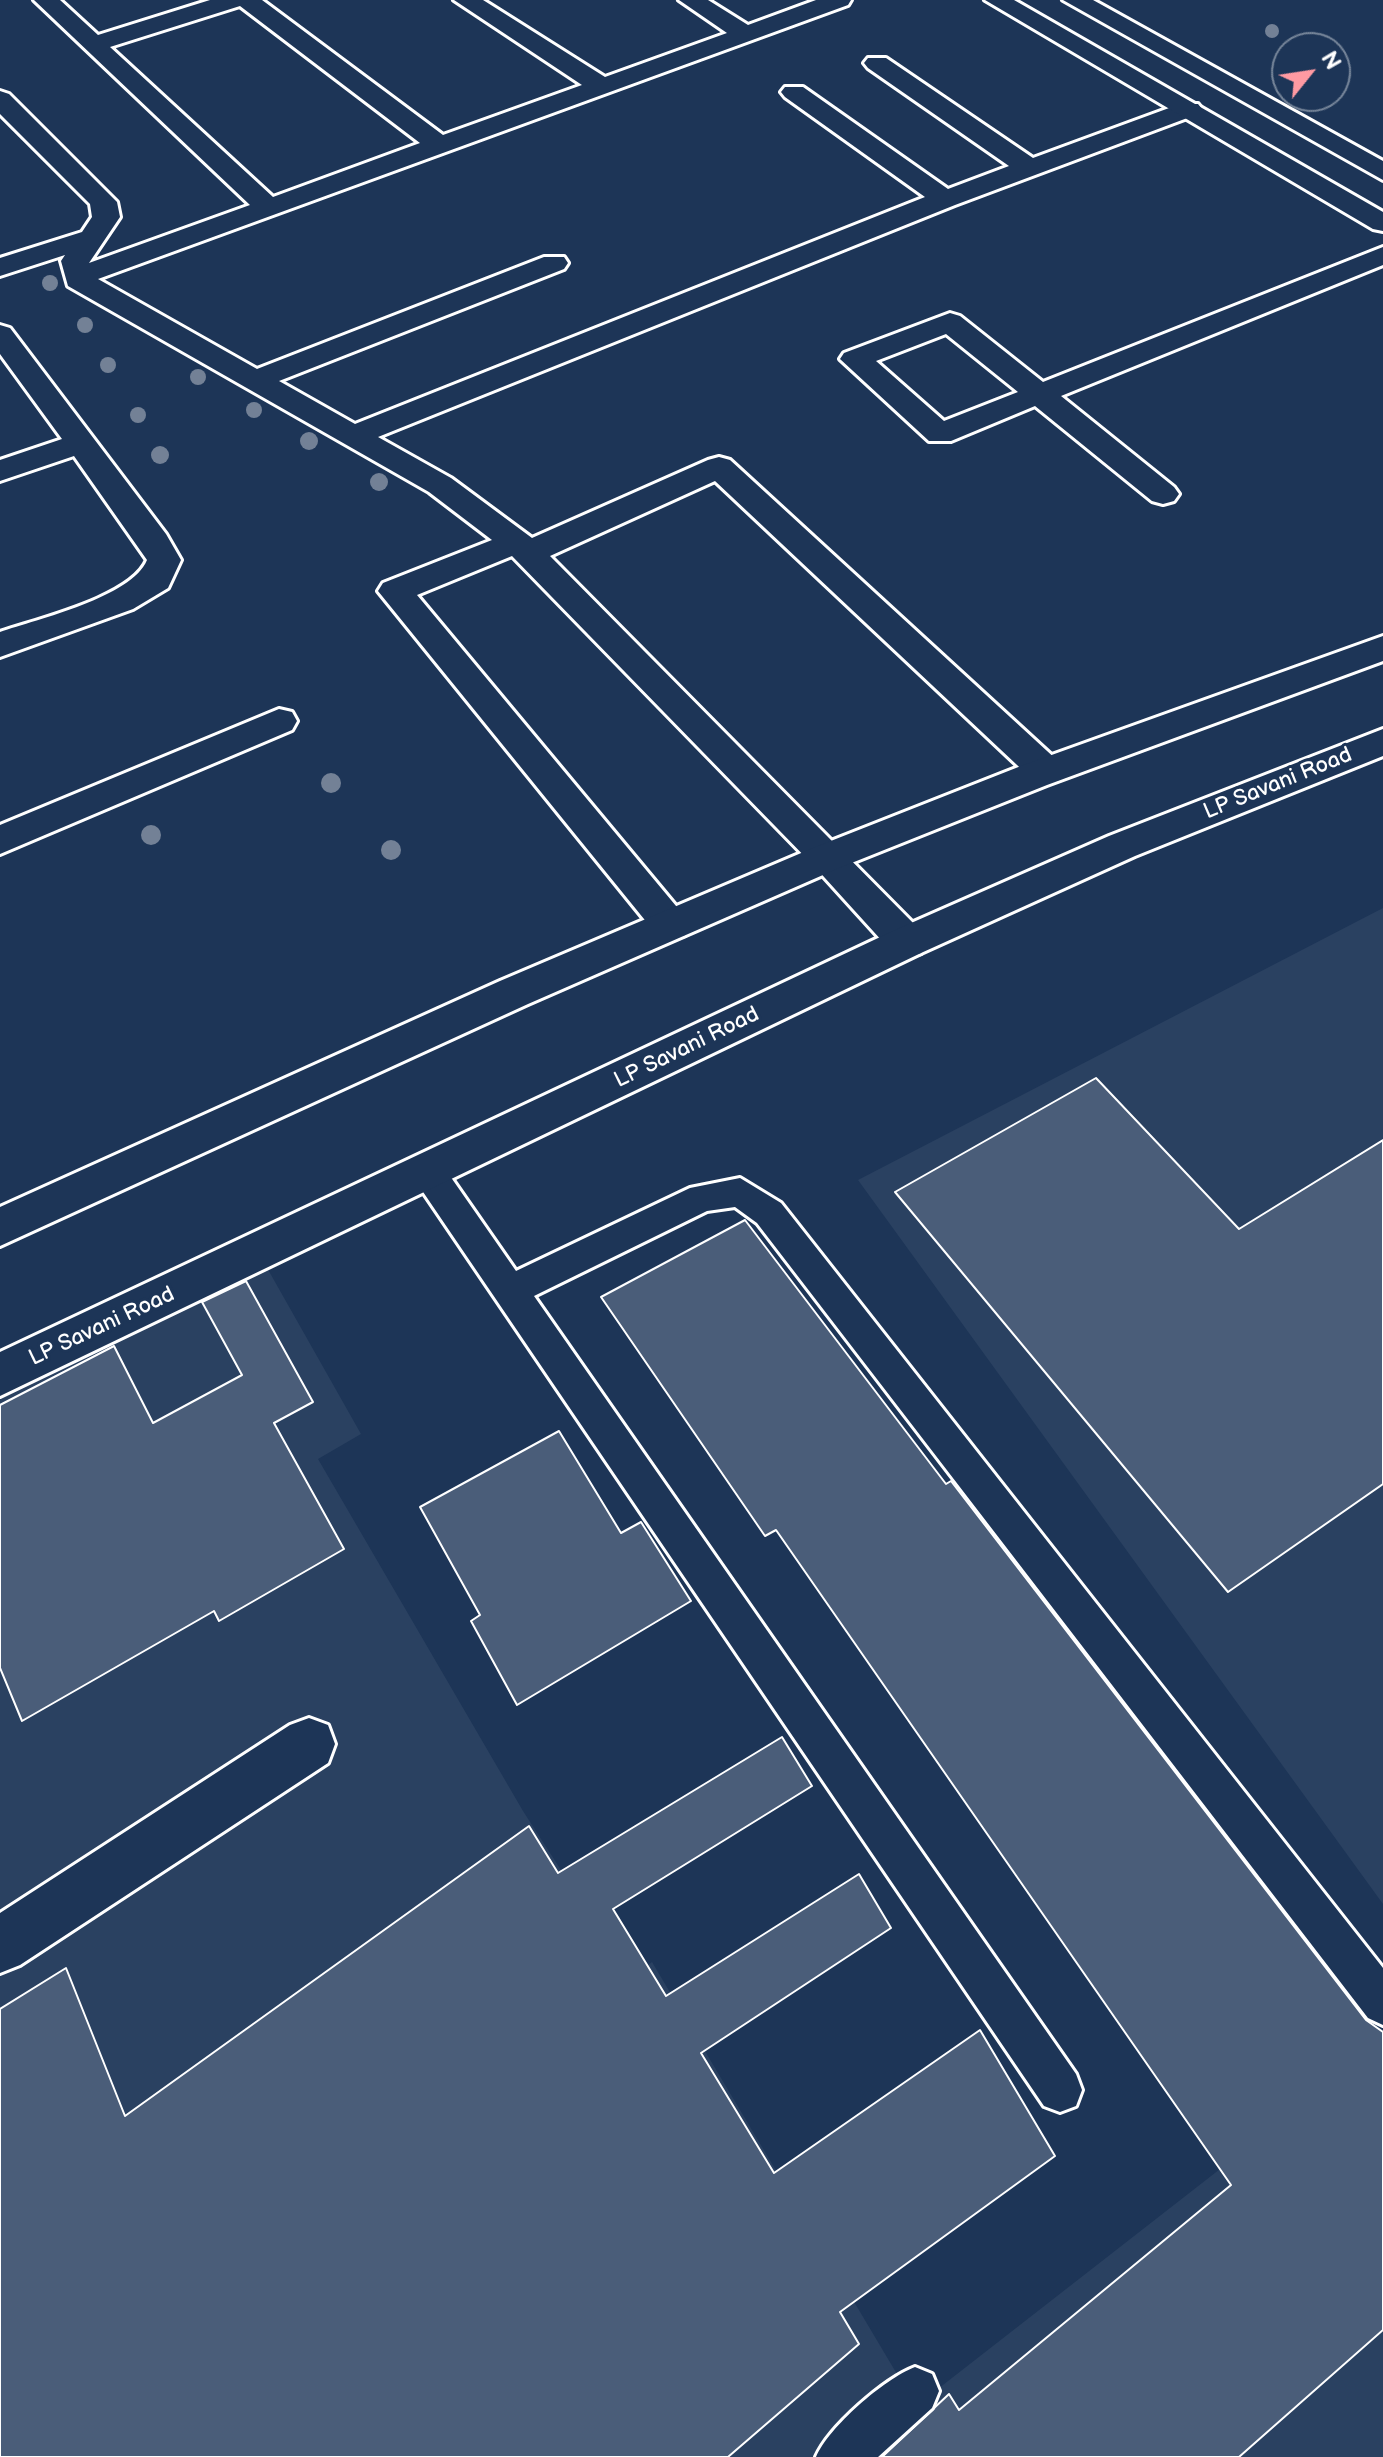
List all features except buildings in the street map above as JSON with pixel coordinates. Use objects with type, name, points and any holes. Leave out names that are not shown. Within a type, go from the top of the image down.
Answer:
[{"type":"street","points":[[46,0],[269,208]]},
{"type":"street","points":[[466,0],[602,86]]},
{"type":"street","points":[[691,0],[746,34]]},
{"type":"street","points":[[78,277],[839,0]]},
{"type":"street","points":[[997,0],[1383,223]]},
{"type":"street","points":[[1075,0],[1383,172]]},
{"type":"street","points":[[93,44],[231,1],[440,146]]},
{"type":"street","points":[[877,63],[1030,168]]},
{"type":"street","points":[[794,92],[945,199]]},
{"type":"street","points":[[0,99],[103,202],[106,217],[75,261],[78,277],[440,485],[522,548],[828,857],[907,942]]},
{"type":"street","points":[[355,435],[945,199],[1189,109]]},
{"type":"street","points":[[0,267],[90,238]]},
{"type":"street","points":[[1163,494],[1037,394],[950,322],[855,359],[940,434],[1037,394],[1383,255]]},
{"type":"street","points":[[255,380],[554,263]]},
{"type":"street","points":[[0,645],[121,601],[156,580],[164,560],[154,541],[0,331],[29,319]]},
{"type":"street","points":[[0,471],[81,443]]},
{"type":"street","points":[[671,924],[395,591],[522,548],[719,467],[1046,771]]},
{"type":"street","points":[[0,1227],[671,924],[828,857],[1046,771],[1383,648]]},
{"type":"street","points":[[0,840],[279,721]]},
{"type":"street","name":"LP Savani Road","points":[[0,1375],[429,1173],[907,942],[1122,846],[1383,742]]},
{"type":"street","points":[[0,1945],[309,1744]]},
{"type":"lane","points":[[429,1173],[1060,2090]]},
{"type":"lane","points":[[510,1291],[702,1198],[740,1192],[769,1213],[1383,2003]]},
{"type":"lane","points":[[841,2457],[915,2391]]},
{"type":"shaded area","points":[[1383,908],[1383,1904],[858,1180]]},
{"type":"shaded area","points":[[266,1266],[361,1434],[318,1459],[523,1811],[631,1979],[652,1962],[916,2406],[1383,2042],[1383,2457],[0,2457],[0,1398]]}]
